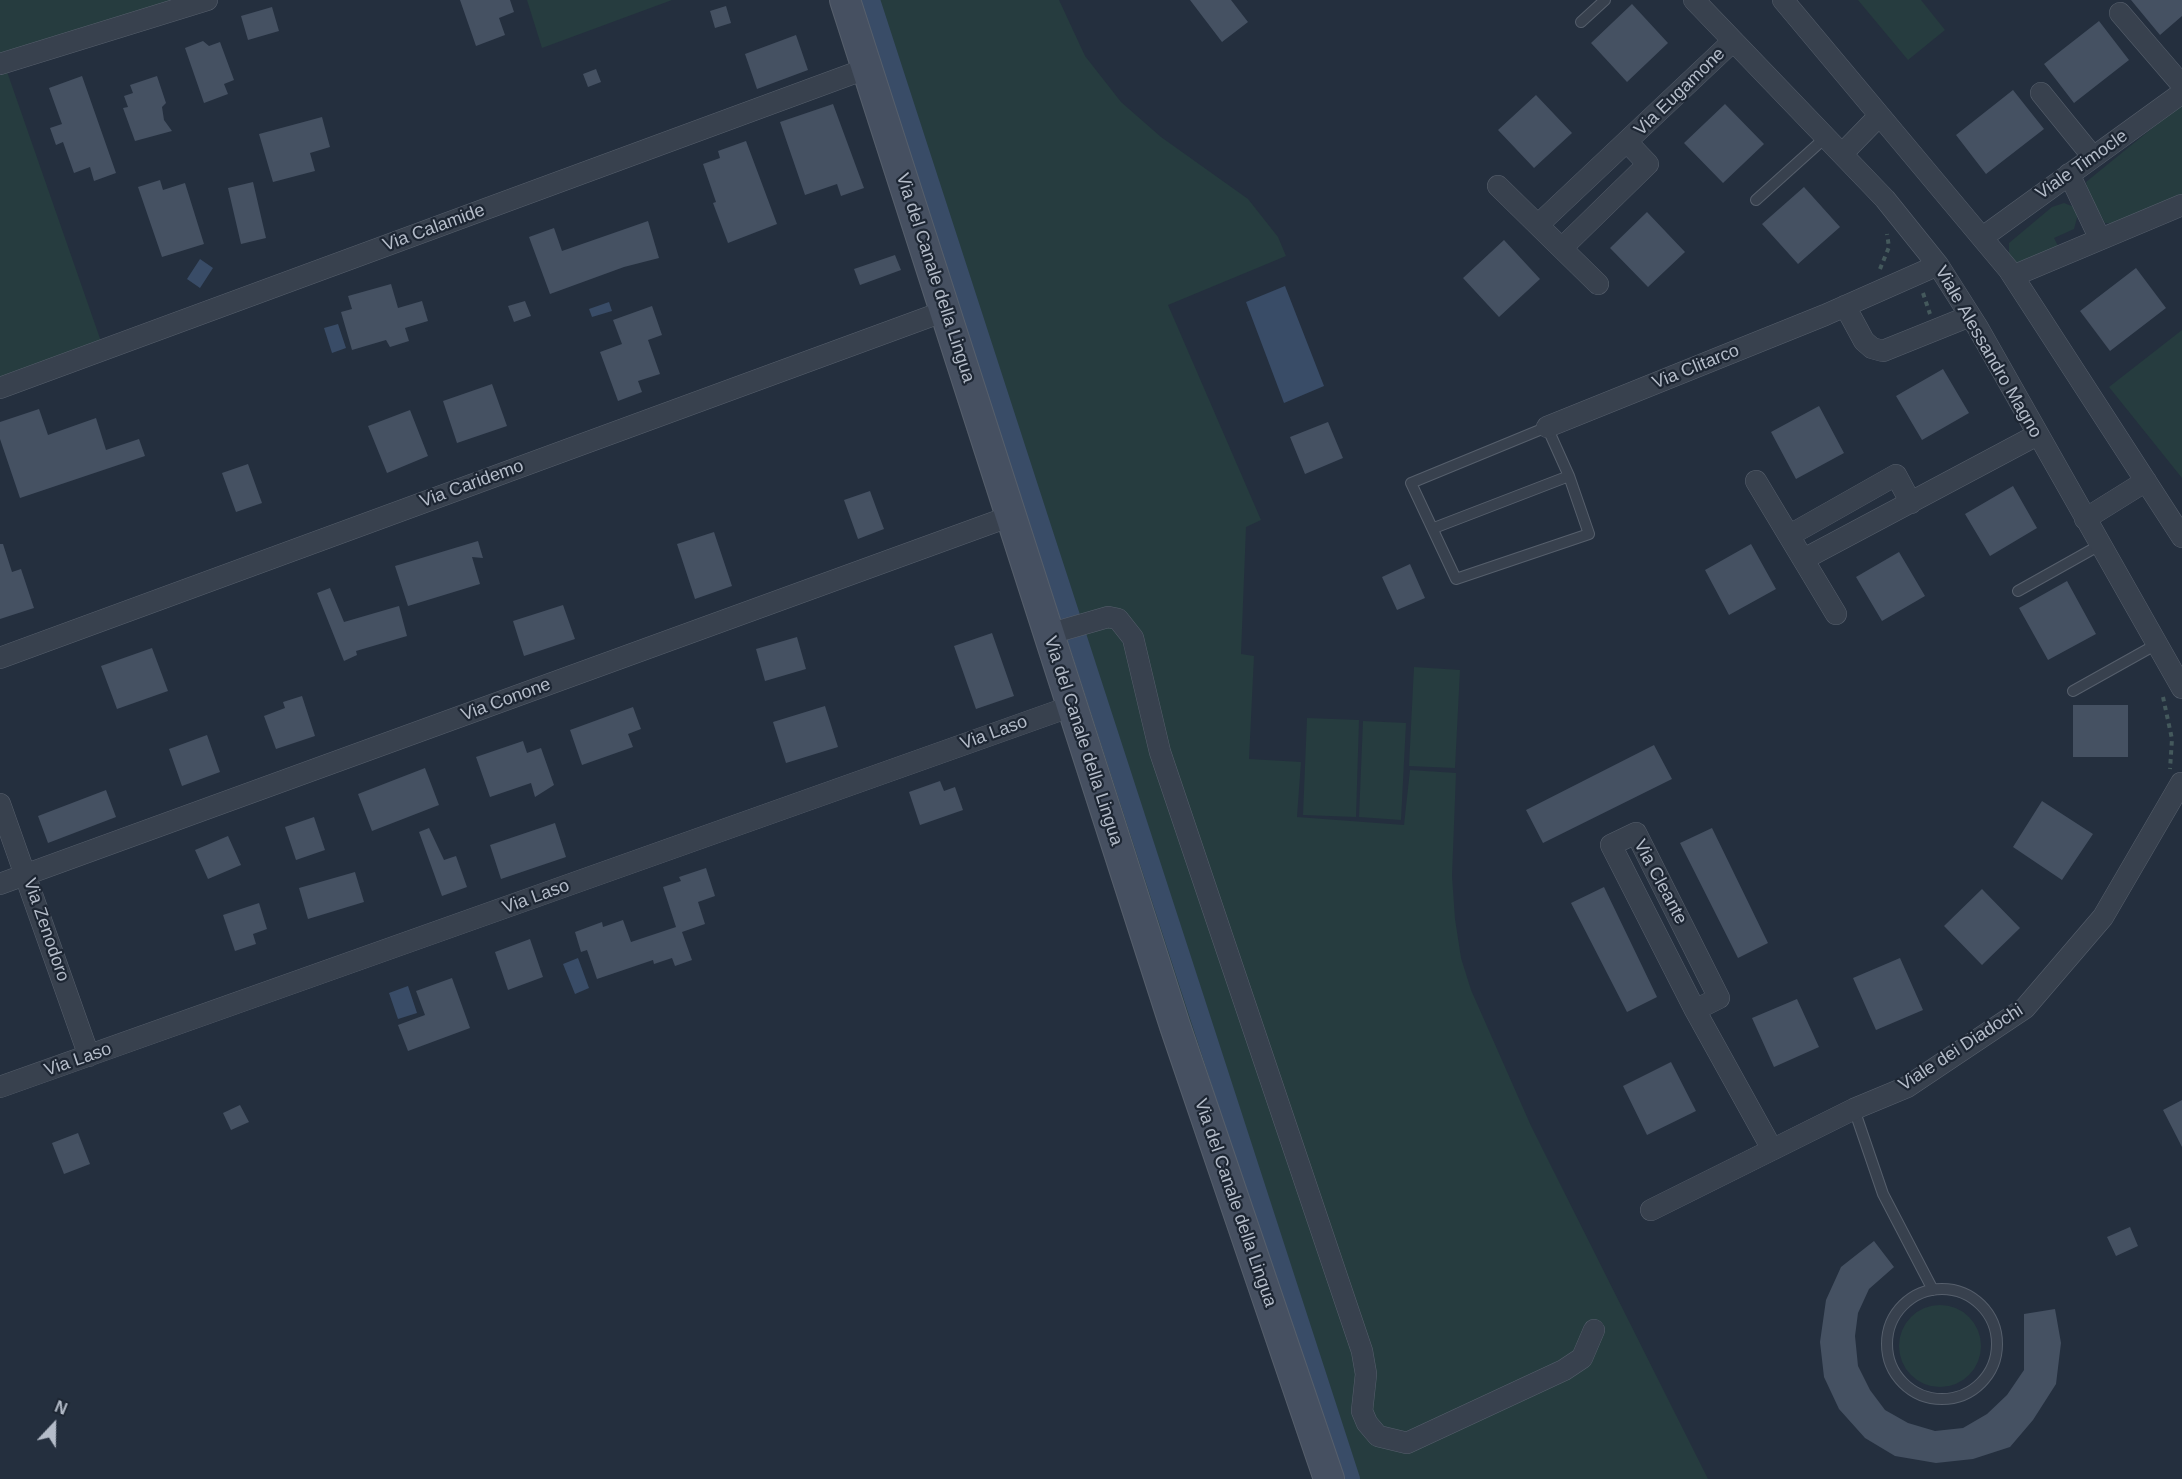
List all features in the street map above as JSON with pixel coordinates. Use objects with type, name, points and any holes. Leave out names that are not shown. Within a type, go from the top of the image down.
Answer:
[{"type":"street","points":[[0,64],[207,0]]},
{"type":"street","name":"Via del Canale della Lingua","points":[[845,0],[1011,516],[1057,632],[1072,706],[1174,1026],[1329,1479]]},
{"type":"street","name":"Viale Alessandro Magno","points":[[1695,0],[1898,214],[1938,265],[1971,316],[2157,644],[2181,691]]},
{"type":"street","points":[[1783,0],[1879,117],[1983,237],[2013,276],[2182,537]]},
{"type":"street","points":[[2120,13],[2182,85]]},
{"type":"street","name":"Via Eugamone","points":[[1539,224],[1628,143],[1733,41]]},
{"type":"street","name":"Via Calamide","points":[[0,388],[867,68]]},
{"type":"street","points":[[2041,93],[2093,157]]},
{"type":"street","name":"Viale Timocle","points":[[1983,237],[2182,93]]},
{"type":"street","points":[[1842,154],[1879,117]]},
{"type":"street","name":"Via Eugamone","points":[[1563,247],[1648,164],[1628,143]]},
{"type":"street","points":[[2069,174],[2100,239]]},
{"type":"street","points":[[1498,186],[1563,247],[1598,284]]},
{"type":"street","points":[[2013,276],[2182,205]]},
{"type":"street","name":"Via Clitarco","points":[[1547,427],[1845,306],[1938,265]]},
{"type":"street","points":[[1845,306],[1864,341],[1878,350],[1891,349],[1934,329],[1971,316]]},
{"type":"street","name":"Via Caridemo","points":[[0,658],[945,311]]},
{"type":"street","points":[[1804,559],[2037,435]]},
{"type":"street","points":[[1790,535],[1896,475],[1911,503]]},
{"type":"street","points":[[1756,481],[1836,614]]},
{"type":"street","points":[[2085,519],[2146,481]]},
{"type":"street","name":"Via Conone","points":[[0,884],[1011,516]]},
{"type":"street","points":[[1057,632],[1096,619],[1118,619],[1133,638],[1160,752],[1362,1351],[1366,1374],[1362,1411],[1367,1423],[1378,1436],[1407,1443],[1564,1370],[1582,1358],[1594,1330]]},
{"type":"street","name":"Via Laso","points":[[0,1088],[1072,706]]},
{"type":"street","name":"Viale dei Diadochi","points":[[1652,1210],[1854,1109],[1907,1087],[2025,1008],[2103,917],[2182,781]]},
{"type":"street","name":"Via Zenodoro","points":[[0,804],[89,1056]]},
{"type":"street","name":"Via Cleante","points":[[1695,1010],[1719,998],[1636,832],[1611,845],[1695,1010],[1772,1149]]},
{"type":"lane","points":[[1581,22],[1605,0]]},
{"type":"lane","points":[[1756,200],[1826,138]]},
{"type":"lane","name":"Via Clitarco","points":[[1547,427],[1569,476],[1589,534],[1456,579],[1411,483],[1547,427]]},
{"type":"lane","points":[[1434,528],[1569,476]]},
{"type":"lane","points":[[2018,591],[2100,545]]},
{"type":"lane","points":[[2073,691],[2157,644]]},
{"type":"lane","points":[[1854,1109],[1884,1194],[1933,1290]]},
{"type":"lane","points":[[1946,1289],[1966,1294],[1983,1308],[1994,1327],[1996,1347],[1991,1367],[1978,1385],[1957,1396],[1935,1398],[1917,1392],[1895,1372],[1887,1350],[1888,1331],[1897,1311],[1914,1296],[1933,1290],[1946,1289]]},
{"type":"path","points":[[1917,274],[1934,329]]},
{"type":"green space","points":[[0,0],[207,0],[4,63],[104,350],[0,388]]},
{"type":"green space","points":[[527,0],[672,0],[542,48]]},
{"type":"green space","points":[[853,0],[1059,0],[1085,56],[1121,102],[1161,137],[1248,199],[1278,237],[1286,256],[1168,305],[1261,520],[1246,527],[1241,654],[1254,656],[1249,759],[1301,762],[1297,817],[1404,825],[1410,770],[1456,773],[1452,876],[1461,958],[1471,990],[1531,1126],[1708,1479],[1339,1479]]},
{"type":"green space","points":[[1858,0],[1921,0],[1945,30],[1908,60]]},
{"type":"green space","points":[[2182,104],[2182,194],[2112,224],[2105,223],[2089,194],[2086,182]]},
{"type":"green space","points":[[2064,203],[2074,207],[2078,214],[2074,229],[2054,238],[2059,248],[2018,266],[2009,256],[2009,243],[2052,207]]},
{"type":"green space","points":[[2182,330],[2182,478],[2109,387]]},
{"type":"green space","points":[[1414,667],[1460,670],[1455,768],[1409,766]]},
{"type":"green space","points":[[1307,718],[1359,720],[1356,817],[1303,815]]},
{"type":"green space","points":[[1363,721],[1406,723],[1401,820],[1359,817]]},
{"type":"green space","points":[[1940,1305],[1956,1308],[1969,1317],[1978,1330],[1981,1346],[1978,1362],[1969,1375],[1956,1384],[1940,1387],[1924,1384],[1911,1375],[1902,1362],[1899,1346],[1902,1330],[1911,1317],[1924,1308]]},
{"type":"water","points":[[200,259],[213,268],[200,288],[187,279]]},
{"type":"water","points":[[1285,286],[1324,386],[1284,403],[1246,302]]},
{"type":"water","points":[[609,302],[612,311],[592,317],[589,309]]},
{"type":"water","points":[[338,324],[346,348],[332,353],[324,328]]},
{"type":"water","points":[[578,958],[589,988],[575,994],[563,964]]},
{"type":"water","points":[[408,986],[417,1013],[398,1019],[389,993]]},
{"type":"building","points":[[460,0],[510,0],[514,12],[499,18],[505,35],[476,46]]},
{"type":"building","points":[[1190,0],[1231,0],[1248,22],[1222,42]]},
{"type":"building","points":[[2131,0],[2182,0],[2182,16],[2160,35]]},
{"type":"building","points":[[1632,4],[1668,43],[1627,82],[1591,43]]},
{"type":"building","points":[[726,6],[731,23],[715,28],[710,11]]},
{"type":"building","points":[[272,7],[279,31],[248,40],[241,16]]},
{"type":"building","points":[[2099,21],[2129,60],[2074,103],[2044,64]]},
{"type":"building","points":[[796,35],[808,70],[757,89],[745,54]]},
{"type":"building","points":[[203,41],[209,46],[220,42],[234,80],[224,84],[228,94],[204,103],[185,48]]},
{"type":"building","points":[[596,69],[601,82],[588,87],[583,74]]},
{"type":"building","points":[[82,76],[116,173],[94,181],[90,167],[74,173],[63,142],[56,145],[50,128],[62,124],[49,88]]},
{"type":"building","points":[[157,76],[166,103],[162,107],[164,120],[172,131],[135,141],[123,108],[128,107],[124,96],[133,93],[130,85]]},
{"type":"building","points":[[2013,90],[2044,129],[1986,174],[1956,135]]},
{"type":"building","points":[[1536,95],[1572,133],[1534,168],[1498,130]]},
{"type":"building","points":[[833,104],[864,188],[841,196],[837,184],[805,195],[780,122]]},
{"type":"building","points":[[1725,104],[1764,144],[1723,183],[1684,143]]},
{"type":"building","points":[[322,117],[330,147],[310,153],[315,171],[273,182],[259,134]]},
{"type":"building","points":[[746,141],[777,224],[728,243],[713,203],[716,202],[703,164],[720,158],[718,151]]},
{"type":"building","points":[[160,180],[163,190],[185,183],[204,244],[162,257],[138,187]]},
{"type":"building","points":[[253,182],[266,238],[241,244],[228,188]]},
{"type":"building","points":[[1804,187],[1840,227],[1798,264],[1762,224]]},
{"type":"building","points":[[1647,212],[1685,252],[1648,287],[1610,248]]},
{"type":"building","points":[[648,221],[659,258],[624,267],[550,294],[529,237],[554,228],[562,251]]},
{"type":"building","points":[[1504,240],[1540,279],[1499,317],[1463,278]]},
{"type":"building","points":[[895,255],[901,270],[860,285],[854,269]]},
{"type":"building","points":[[2136,268],[2166,308],[2110,351],[2080,311]]},
{"type":"building","points":[[391,284],[398,308],[422,301],[428,321],[405,328],[409,341],[390,347],[386,340],[352,350],[341,312],[352,309],[348,296]]},
{"type":"building","points":[[525,301],[531,316],[514,322],[508,306]]},
{"type":"building","points":[[652,306],[662,335],[648,340],[660,374],[638,381],[642,392],[618,401],[600,352],[622,344],[613,320]]},
{"type":"building","points":[[1943,369],[1969,413],[1922,440],[1896,396]]},
{"type":"building","points":[[492,384],[507,426],[457,443],[443,401]]},
{"type":"building","points":[[1819,406],[1844,453],[1796,479],[1771,432]]},
{"type":"building","points":[[39,409],[48,435],[96,418],[106,450],[139,439],[145,456],[20,498],[0,439],[0,422]]},
{"type":"building","points":[[410,410],[428,456],[387,473],[368,426]]},
{"type":"building","points":[[1328,422],[1343,458],[1305,474],[1290,437]]},
{"type":"building","points":[[248,464],[262,503],[236,512],[222,473]]},
{"type":"building","points":[[2013,486],[2037,528],[1990,556],[1965,514]]},
{"type":"building","points":[[870,491],[884,529],[858,539],[844,500]]},
{"type":"building","points":[[714,532],[732,586],[695,599],[677,544]]},
{"type":"building","points":[[478,541],[483,558],[472,557],[480,584],[408,606],[395,566]]},
{"type":"building","points":[[0,544],[3,544],[12,572],[21,569],[34,608],[0,619]]},
{"type":"building","points":[[1751,544],[1776,589],[1729,615],[1705,570]]},
{"type":"building","points":[[1899,552],[1925,596],[1882,621],[1856,577]]},
{"type":"building","points":[[1410,564],[1425,598],[1397,610],[1382,577]]},
{"type":"building","points":[[2067,581],[2096,634],[2048,660],[2019,608]]},
{"type":"building","points":[[330,588],[344,622],[399,606],[407,636],[356,651],[357,655],[344,661],[317,593]]},
{"type":"building","points":[[563,605],[575,639],[524,656],[513,621]]},
{"type":"building","points":[[992,633],[1014,696],[976,709],[954,646]]},
{"type":"building","points":[[797,637],[806,669],[765,681],[756,649]]},
{"type":"building","points":[[152,648],[168,691],[117,709],[101,666]]},
{"type":"building","points":[[302,696],[315,736],[276,749],[264,716],[285,708],[283,702]]},
{"type":"building","points":[[2073,705],[2128,705],[2128,757],[2073,757]]},
{"type":"building","points":[[825,706],[838,747],[786,763],[773,722]]},
{"type":"building","points":[[633,707],[641,729],[628,734],[633,747],[582,765],[570,730]]},
{"type":"building","points":[[207,735],[220,772],[182,786],[169,749]]},
{"type":"building","points":[[523,741],[527,753],[541,748],[554,785],[535,797],[531,783],[490,797],[476,757]]},
{"type":"building","points":[[1654,745],[1672,779],[1543,843],[1526,810]]},
{"type":"building","points":[[425,768],[439,805],[372,831],[358,794]]},
{"type":"building","points":[[940,781],[944,791],[955,787],[963,810],[920,825],[909,792]]},
{"type":"building","points":[[106,790],[116,817],[48,843],[38,816]]},
{"type":"building","points":[[2042,801],[2093,834],[2062,880],[2013,847]]},
{"type":"building","points":[[314,817],[325,850],[296,860],[285,827]]},
{"type":"building","points":[[555,823],[566,857],[501,879],[490,845]]},
{"type":"building","points":[[429,828],[444,860],[456,856],[467,887],[442,896],[419,832]]},
{"type":"building","points":[[1712,828],[1768,943],[1738,958],[1680,843]]},
{"type":"building","points":[[228,836],[241,865],[208,879],[195,850]]},
{"type":"building","points":[[706,868],[715,896],[698,902],[705,924],[682,932],[692,960],[675,966],[672,958],[654,964],[653,960],[597,979],[587,950],[581,952],[575,932],[602,922],[603,927],[623,920],[631,942],[676,927],[663,887],[681,881],[679,877]]},
{"type":"building","points":[[355,872],[364,902],[308,919],[299,888]]},
{"type":"building","points":[[1604,887],[1657,997],[1627,1012],[1571,903]]},
{"type":"building","points":[[1982,889],[2020,928],[1982,965],[1944,926]]},
{"type":"building","points":[[259,903],[267,929],[253,934],[256,944],[235,951],[223,915]]},
{"type":"building","points":[[530,939],[543,977],[508,990],[495,952]]},
{"type":"building","points":[[1900,958],[1923,1010],[1876,1030],[1853,978]]},
{"type":"building","points":[[452,978],[470,1028],[408,1051],[398,1025],[425,1015],[416,991]]},
{"type":"building","points":[[1797,999],[1819,1047],[1774,1067],[1752,1018]]},
{"type":"building","points":[[1671,1062],[1696,1111],[1647,1135],[1623,1086]]},
{"type":"building","points":[[2182,1100],[2182,1147],[2163,1110]]},
{"type":"building","points":[[240,1105],[249,1122],[231,1130],[223,1113]]},
{"type":"building","points":[[78,1133],[90,1164],[64,1174],[52,1143]]},
{"type":"building","points":[[2130,1227],[2138,1246],[2116,1256],[2107,1237]]},
{"type":"building","points":[[1874,1241],[1894,1267],[1869,1289],[1858,1313],[1855,1336],[1858,1366],[1870,1390],[1885,1410],[1908,1423],[1935,1431],[1963,1428],[1987,1414],[2007,1395],[2024,1370],[2024,1314],[2055,1309],[2061,1343],[2056,1384],[2033,1420],[2010,1447],[1973,1459],[1936,1463],[1895,1456],[1865,1438],[1839,1409],[1824,1377],[1820,1342],[1826,1300],[1841,1267]]},
{"type":"waterway","points":[[870,0],[1350,1479]]}]
